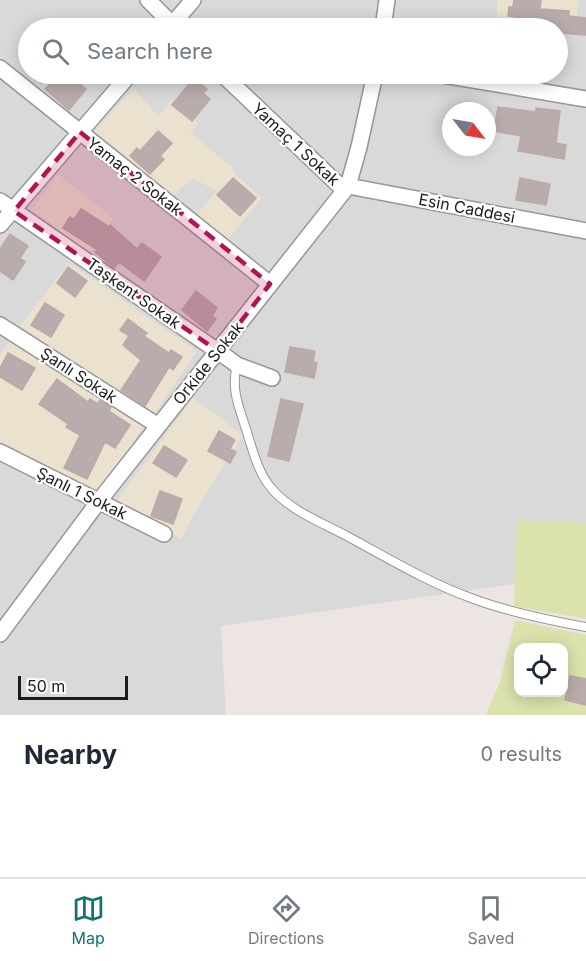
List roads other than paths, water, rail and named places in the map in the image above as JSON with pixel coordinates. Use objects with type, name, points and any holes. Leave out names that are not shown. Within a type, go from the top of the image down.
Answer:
[{"type":"street","points":[[148,0],[164,18]]},
{"type":"street","points":[[179,18],[193,0]]},
{"type":"street","points":[[384,18],[387,0]]},
{"type":"street","name":"Yamaç 2 Sokak","points":[[0,68],[18,82]]},
{"type":"street","name":"Yamaç 2 Sokak","points":[[20,84],[270,284]]},
{"type":"street","points":[[0,225],[121,84]]},
{"type":"street","name":"Yamaç 1 Sokak","points":[[233,84],[346,188]]},
{"type":"street","name":"Orkide Sokak","points":[[0,634],[6,619],[346,188],[358,154],[373,84]]},
{"type":"street","points":[[497,84],[586,99]]},
{"type":"street","name":"Esin Caddesi","points":[[346,188],[586,231]]},
{"type":"street","name":"Taşkent Sokak","points":[[0,201],[237,365],[272,378]]},
{"type":"street","name":"Şanlı Sokak","points":[[0,325],[157,425]]},
{"type":"street","name":"Şanlı 1 Sokak","points":[[0,452],[164,534]]},
{"type":"lane","points":[[237,365],[233,387],[254,453],[271,488],[283,499],[403,566],[470,598],[504,609],[586,627]]}]
